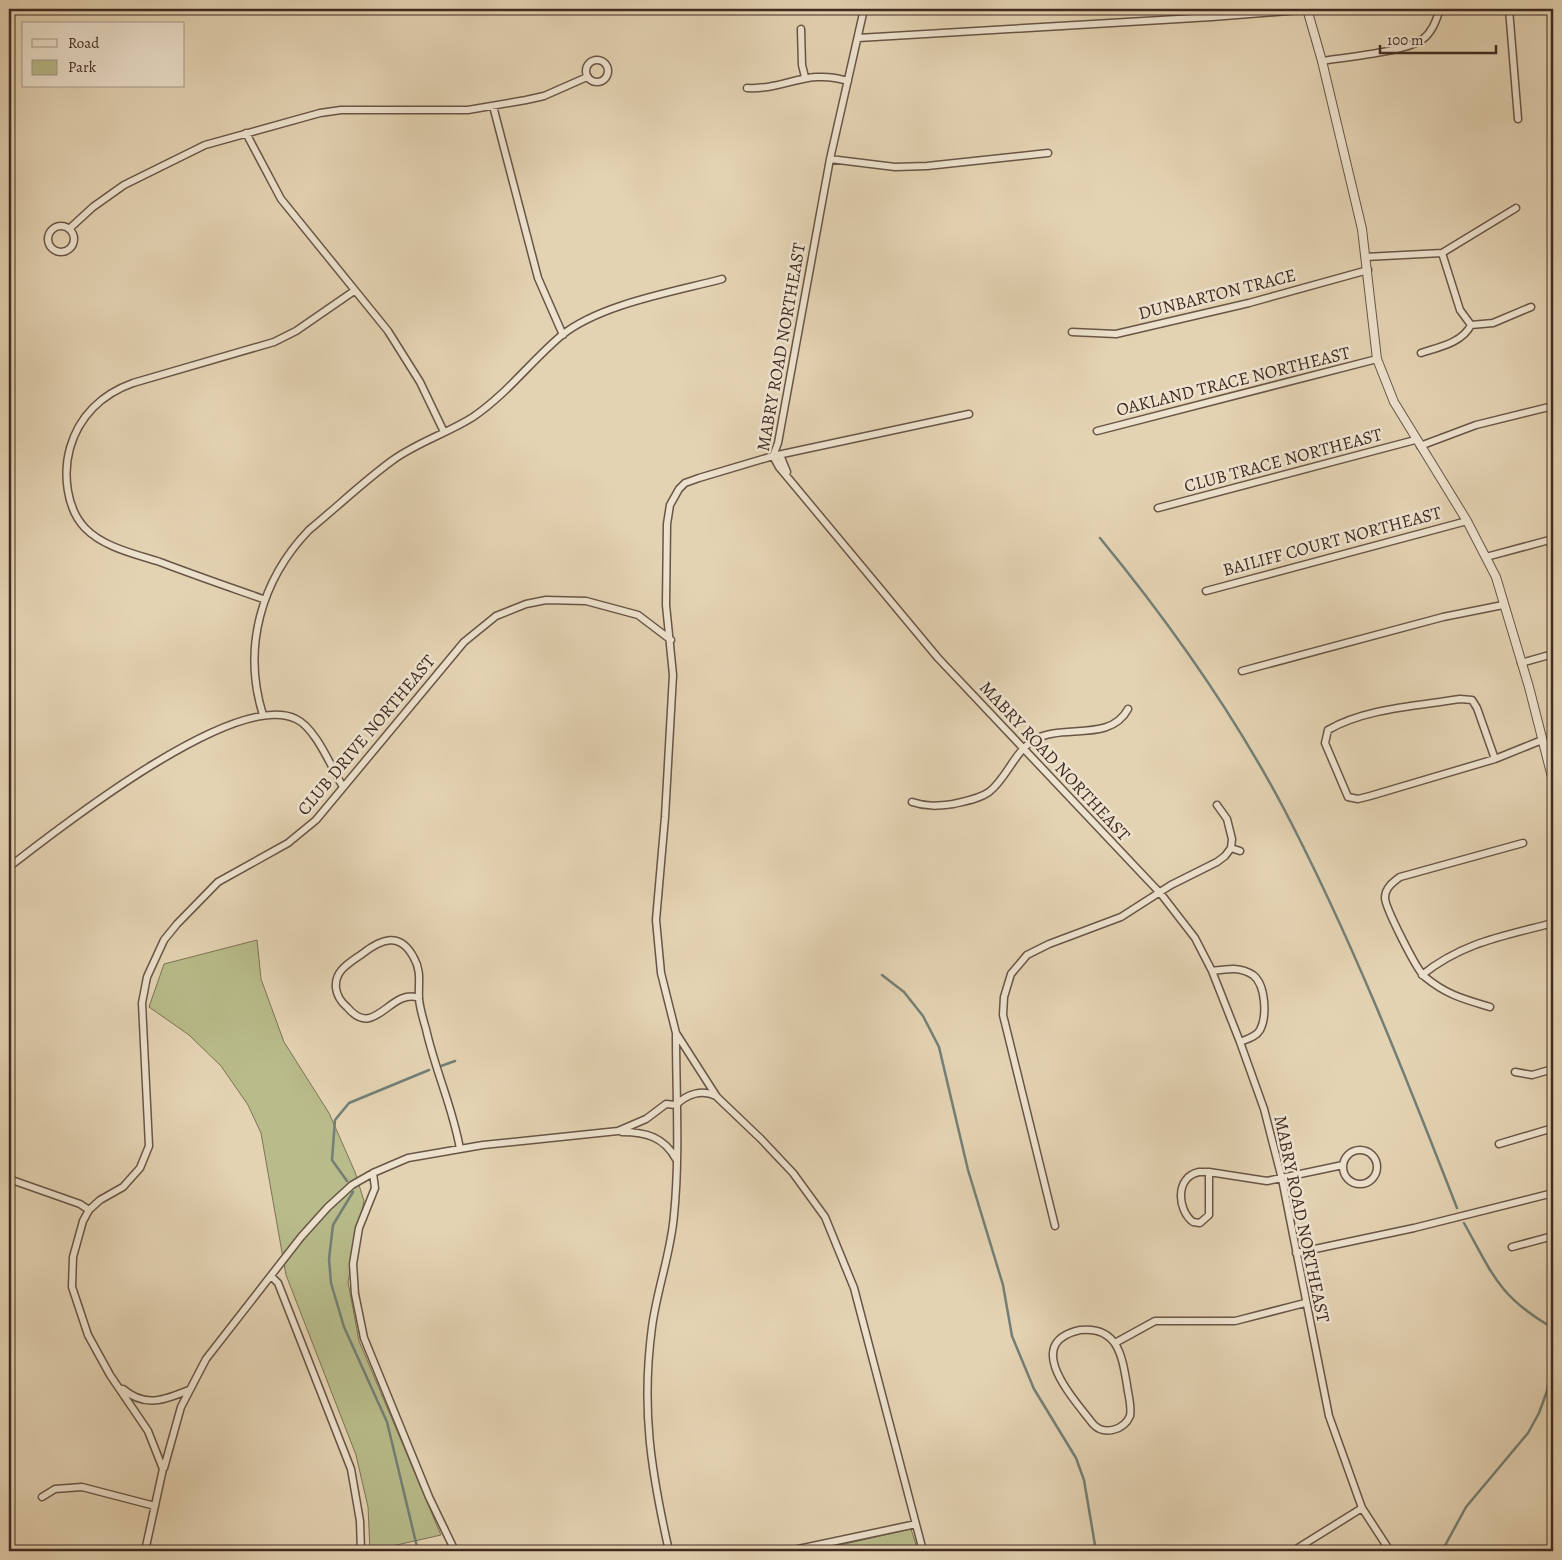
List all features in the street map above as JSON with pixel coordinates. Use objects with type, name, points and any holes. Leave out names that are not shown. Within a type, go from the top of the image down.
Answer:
[{"type":"street","name":"MABRY ROAD NORTHEAST","points":[[864,9],[830,159],[776,456],[794,486],[919,636],[1161,894],[1195,938],[1212,971],[1264,1109],[1282,1179],[1305,1303],[1329,1416],[1362,1508],[1390,1551]]},
{"type":"street","points":[[858,38],[1309,9],[1362,229],[1377,359],[1394,402],[1466,520],[1496,577],[1553,781]]},
{"type":"street","points":[[1322,61],[1407,46],[1423,39],[1434,28],[1440,9]]},
{"type":"street","points":[[1510,9],[1518,119]]},
{"type":"street","points":[[801,29],[802,65],[805,77]]},
{"type":"street","points":[[747,88],[772,87],[805,77],[821,75],[848,81]]},
{"type":"street","points":[[69,229],[93,207],[124,185],[194,150],[246,134],[320,113],[341,110],[437,110],[493,106],[544,96],[588,77]]},
{"type":"street","points":[[493,106],[538,278],[563,335]]},
{"type":"street","points":[[246,134],[281,200],[404,354],[444,432]]},
{"type":"street","points":[[830,159],[895,167],[928,166],[1048,153]]},
{"type":"street","points":[[1365,257],[1442,253],[1516,208]]},
{"type":"street","points":[[59,226],[69,229],[73,241],[69,249],[62,252],[51,248],[48,240],[51,230],[59,226]]},
{"type":"street","points":[[1442,253],[1460,310],[1471,325]]},
{"type":"street","name":"DUNBARTON TRACE","points":[[1072,332],[1116,334],[1250,303],[1368,270]]},
{"type":"street","points":[[263,715],[258,701],[254,662],[257,625],[263,599],[283,561],[309,530],[393,460],[418,445],[472,418],[496,400],[563,335],[585,321],[609,310],[722,279]]},
{"type":"street","points":[[263,599],[116,547],[90,532],[79,520],[69,494],[67,471],[70,447],[78,427],[89,410],[113,391],[133,383],[274,342],[296,331],[354,290]]},
{"type":"street","points":[[1471,325],[1493,324],[1532,307]]},
{"type":"street","points":[[1421,353],[1460,338],[1467,334],[1471,325]]},
{"type":"street","name":"OAKLAND TRACE NORTHEAST","points":[[1097,431],[1377,359]]},
{"type":"street","name":"CLUB TRACE NORTHEAST","points":[[1158,508],[1418,443],[1476,425],[1553,406]]},
{"type":"street","points":[[669,1551],[650,1461],[647,1394],[652,1325],[671,1239],[677,1160],[676,1033],[661,973],[656,920],[666,801],[672,674],[671,640],[666,606],[667,524],[670,505],[674,496],[685,483],[776,456],[969,414]]},
{"type":"street","name":"BAILIFF COURT NORTHEAST","points":[[1206,591],[1466,520]]},
{"type":"street","points":[[1486,557],[1553,539]]},
{"type":"street","name":"CLUB DRIVE NORTHEAST","points":[[89,1210],[100,1200],[123,1187],[140,1168],[149,1146],[142,1003],[147,977],[164,940],[218,882],[288,843],[316,820],[464,642],[485,624],[507,611],[546,600],[586,601],[638,615],[671,640]]},
{"type":"street","points":[[1242,671],[1443,617],[1503,605]]},
{"type":"street","points":[[1521,663],[1553,654]]},
{"type":"street","points":[[1495,758],[1477,708],[1472,700],[1418,704],[1342,723],[1328,730],[1325,743],[1343,791],[1348,797],[1358,799],[1495,758],[1542,740]]},
{"type":"street","points":[[912,802],[933,807],[978,798],[991,791],[1023,748],[1033,740],[1052,733],[1082,732],[1110,726],[1124,718],[1128,709]]},
{"type":"street","points":[[9,868],[94,804],[186,745],[238,722],[263,715],[288,716],[304,724],[312,733],[343,788]]},
{"type":"street","points":[[1055,1226],[1003,1015],[1006,988],[1011,974],[1027,955],[1050,944],[1121,917],[1161,894],[1171,885],[1217,862],[1231,848],[1230,828],[1218,805]]},
{"type":"street","points":[[1490,1007],[1449,995],[1422,975],[1389,912],[1385,899],[1387,890],[1400,877],[1523,843]]},
{"type":"street","points":[[1231,848],[1240,850]]},
{"type":"street","points":[[1422,975],[1447,957],[1466,947],[1553,923]]},
{"type":"street","points":[[419,998],[406,996],[396,1001],[377,1016],[361,1018],[352,1014],[341,1001],[337,994],[336,979],[346,966],[380,941],[393,940],[404,946],[414,957],[420,975],[419,998],[433,1059],[456,1125],[460,1149]]},
{"type":"street","points":[[1212,971],[1238,969],[1252,974],[1257,979],[1261,989],[1264,1013],[1259,1032],[1240,1042]]},
{"type":"street","points":[[676,1033],[717,1097],[793,1173],[824,1217],[854,1288],[923,1551]]},
{"type":"street","points":[[1515,1072],[1532,1075],[1553,1069]]},
{"type":"street","points":[[618,1131],[646,1119],[666,1104],[675,1089]]},
{"type":"street","points":[[666,1104],[676,1104],[699,1092],[710,1093],[717,1097]]},
{"type":"street","points":[[1499,1144],[1553,1128]]},
{"type":"street","points":[[145,1551],[174,1425],[189,1390],[219,1342],[271,1276],[340,1194],[373,1172],[408,1158],[460,1149],[618,1131],[640,1132],[657,1138],[671,1150],[677,1160]]},
{"type":"street","points":[[1209,1172],[1210,1215],[1200,1223],[1193,1222],[1184,1212],[1181,1187],[1184,1179],[1191,1174],[1209,1172],[1266,1181],[1282,1179],[1343,1165],[1352,1152],[1364,1151],[1374,1159],[1376,1174],[1368,1182],[1356,1184],[1349,1180],[1343,1165]]},
{"type":"street","points":[[373,1172],[375,1188],[359,1228],[353,1264],[354,1294],[364,1338],[425,1488],[455,1551]]},
{"type":"street","points":[[9,1179],[80,1204],[89,1210],[83,1221],[73,1257],[72,1286],[88,1335],[148,1432],[164,1468]]},
{"type":"street","points":[[1296,1252],[1414,1228],[1553,1194]]},
{"type":"street","points":[[1512,1247],[1553,1236]]},
{"type":"street","points":[[271,1276],[281,1292],[351,1469],[360,1521],[361,1551]]},
{"type":"street","points":[[1115,1343],[1155,1321],[1235,1321],[1305,1303]]},
{"type":"street","points":[[1088,1330],[1106,1334],[1115,1343],[1122,1357],[1131,1412],[1129,1420],[1111,1431],[1105,1431],[1099,1430],[1093,1424],[1061,1380],[1053,1361],[1053,1350],[1062,1337],[1088,1330]]},
{"type":"street","points":[[116,1383],[131,1396],[149,1401],[165,1400],[189,1390]]},
{"type":"street","points":[[42,1497],[55,1489],[82,1487],[155,1506]]},
{"type":"street","points":[[1293,1551],[1362,1508]]},
{"type":"street","points":[[789,1551],[916,1524]]},
{"type":"green space","points":[[257,940],[261,979],[284,1042],[329,1113],[355,1172],[364,1201],[348,1282],[359,1341],[441,1535],[370,1551],[368,1507],[356,1455],[286,1275],[261,1133],[248,1105],[221,1066],[189,1035],[149,1007],[164,964]]},
{"type":"green space","points":[[911,1529],[918,1551],[814,1551]]},
{"type":"waterway","points":[[1100,538],[1151,602],[1198,668],[1243,736],[1283,807],[1308,856],[1376,1005],[1457,1208]]},
{"type":"waterway","points":[[882,975],[904,992],[923,1016],[939,1047],[968,1170],[1003,1285],[1012,1336],[1034,1389],[1076,1458],[1084,1480],[1096,1551]]},
{"type":"waterway","points":[[441,1066],[455,1061]]},
{"type":"waterway","points":[[347,1181],[332,1160],[335,1120],[349,1103],[429,1070]]},
{"type":"waterway","points":[[353,1192],[333,1225],[329,1259],[331,1283],[344,1327],[387,1422],[418,1551]]},
{"type":"waterway","points":[[1464,1223],[1491,1271],[1509,1295],[1520,1306],[1553,1328]]},
{"type":"waterway","points":[[1442,1551],[1466,1507],[1528,1433],[1539,1413],[1547,1391],[1553,1358]]}]
